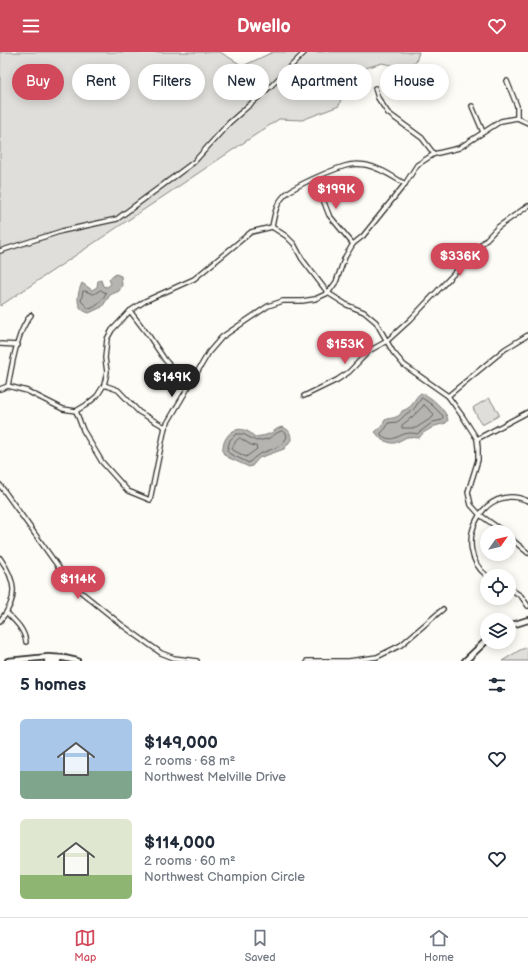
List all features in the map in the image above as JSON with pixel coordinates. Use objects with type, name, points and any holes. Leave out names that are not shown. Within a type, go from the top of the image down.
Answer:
[{"type":"main road","points":[[516,624],[528,620]]},
{"type":"main road","points":[[465,661],[480,647]]},
{"type":"main road","points":[[8,661],[48,657],[77,661]]},
{"type":"main road","points":[[47,661],[58,661]]},
{"type":"street","points":[[0,251],[62,232],[117,219],[194,162],[229,123],[271,86],[305,52]]},
{"type":"street","points":[[507,81],[517,106],[517,118]]},
{"type":"street","points":[[375,88],[378,98],[388,113],[422,138],[434,154]]},
{"type":"street","points":[[472,106],[483,132]]},
{"type":"street","points":[[76,411],[83,430],[102,462],[128,491],[150,500],[165,427],[208,352],[222,337],[268,306],[283,302],[315,299],[328,293],[336,282],[345,257],[353,244],[363,236],[406,184],[417,165],[434,154],[459,148],[501,121],[517,118],[528,124]]},
{"type":"street","points":[[272,227],[275,213],[284,195],[293,188],[346,166],[355,164],[380,169],[406,184]]},
{"type":"street","points":[[315,179],[329,215],[353,244]]},
{"type":"street","points":[[304,396],[337,380],[349,372],[369,351],[387,341],[410,320],[498,227],[528,206]]},
{"type":"street","points":[[0,389],[8,386],[27,391],[63,409],[76,411],[97,396],[104,385],[107,372],[105,358],[107,339],[112,330],[130,311],[145,301],[194,279],[251,232],[272,227],[286,236],[294,244],[302,259],[328,293],[347,305],[364,312],[376,322],[394,352],[404,365],[448,396],[463,416],[477,439],[478,448],[478,460],[468,492],[471,505],[480,515],[494,525]]},
{"type":"street","points":[[130,311],[175,371],[190,382]]},
{"type":"street","points":[[8,386],[12,360],[26,321],[31,315]]},
{"type":"street","points":[[448,396],[505,350],[528,335]]},
{"type":"street","points":[[0,344],[18,345]]},
{"type":"street","points":[[104,385],[118,390],[139,412],[165,427]]},
{"type":"street","points":[[477,439],[528,412]]},
{"type":"street","points":[[0,485],[62,572],[76,588],[122,625],[161,653],[174,658],[197,661]]},
{"type":"street","points":[[480,569],[472,558],[471,545],[473,524],[486,506],[503,498],[512,496],[528,500]]},
{"type":"street","points":[[516,543],[528,553]]},
{"type":"street","points":[[0,558],[9,572],[13,589],[12,600],[7,613],[0,621]]},
{"type":"street","points":[[516,593],[521,596],[528,606]]},
{"type":"street","points":[[307,661],[349,661],[377,657],[401,646],[443,609]]},
{"type":"street","points":[[7,613],[20,626],[26,642]]},
{"type":"shaded area","points":[[0,52],[220,52],[240,64],[213,64],[213,100],[269,100],[269,64],[247,64],[273,52],[419,52],[416,62],[410,64],[382,63],[372,66],[372,64],[277,64],[277,100],[341,100],[339,106],[302,120],[279,119],[0,306]]},
{"type":"shaded area","points":[[489,398],[499,414],[484,424],[481,424],[473,408]]},
{"type":"shaded area","points":[[528,647],[528,661],[502,661],[520,650]]},
{"type":"water","points":[[116,274],[121,276],[122,285],[119,291],[110,295],[102,307],[89,313],[84,311],[79,305],[78,301],[82,283],[92,290],[97,287],[98,281],[101,280],[103,286],[107,287],[111,284],[109,279]]},
{"type":"water","points":[[421,393],[425,394],[438,404],[445,412],[448,420],[446,423],[435,426],[423,433],[419,438],[407,437],[395,443],[382,440],[375,432],[381,427],[385,420],[397,417],[402,411],[410,407]]},
{"type":"water","points":[[282,427],[289,432],[291,435],[291,440],[284,449],[259,458],[252,466],[249,467],[227,457],[223,453],[225,439],[235,430],[245,430],[255,437],[268,434]]}]
